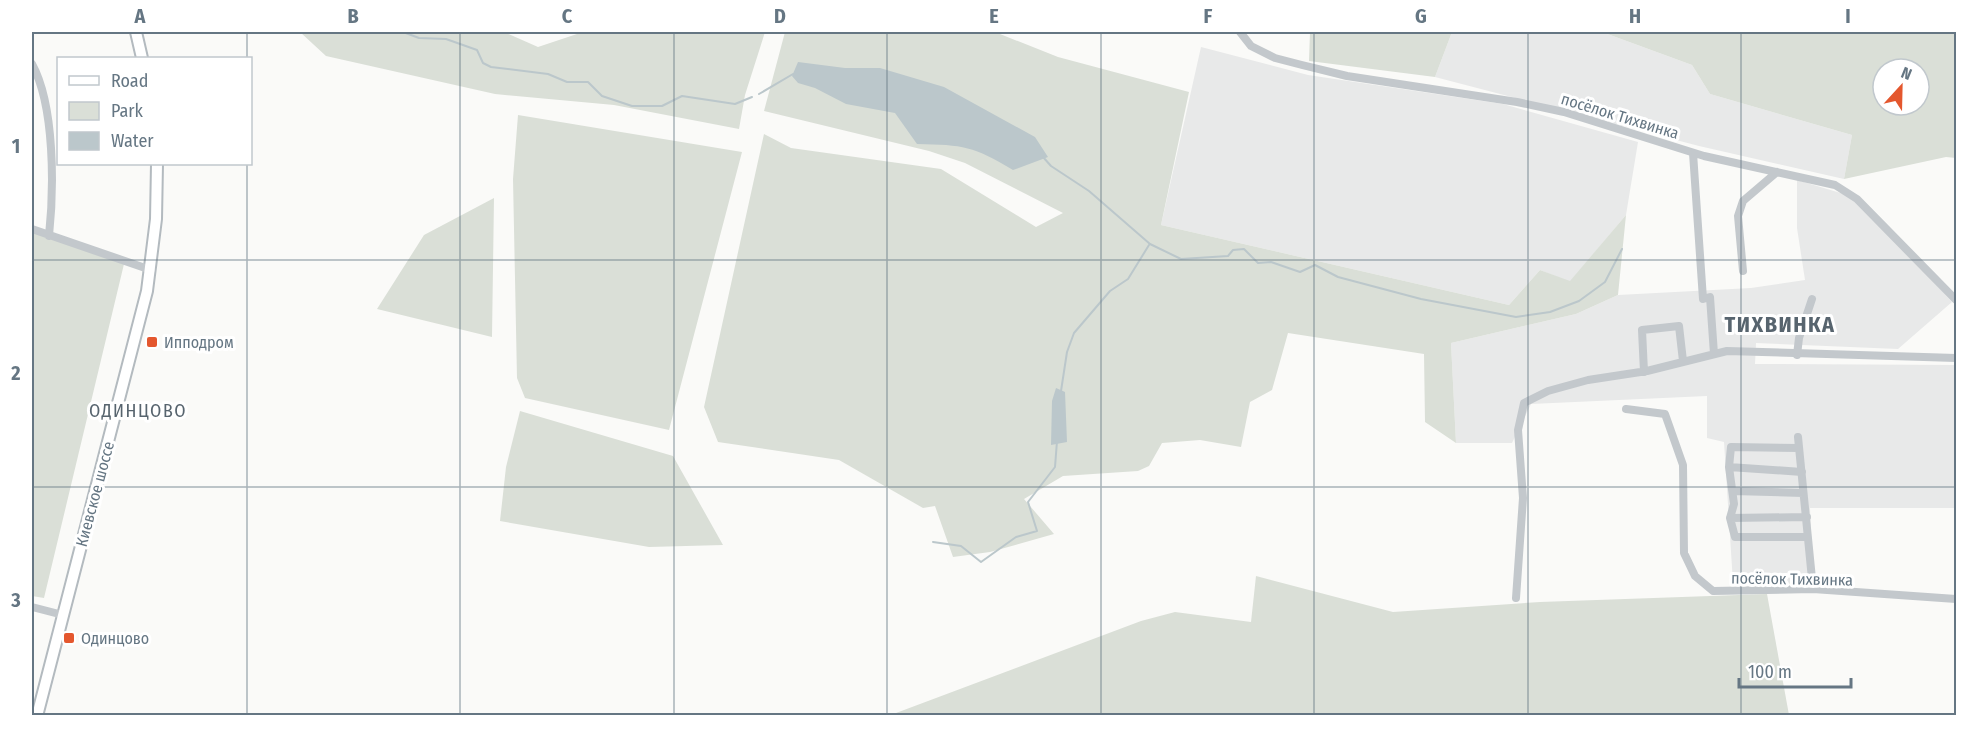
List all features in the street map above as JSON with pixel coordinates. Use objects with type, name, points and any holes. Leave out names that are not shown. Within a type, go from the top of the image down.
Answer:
[{"type":"main road","points":[[136,32],[142,57]]},
{"type":"main road","name":"Киевское шоссе","points":[[37,716],[151,270],[156,219],[157,165]]},
{"type":"street","name":"посёлок Тихвинка","points":[[1240,32],[1251,46],[1275,58],[1302,65],[1369,80],[1517,102],[1564,112],[1693,153],[1835,185],[1857,199],[1956,300]]},
{"type":"street","points":[[32,64],[42,82],[48,129],[54,196],[49,236]]},
{"type":"street","points":[[1693,153],[1702,299],[1710,297],[1714,354]]},
{"type":"street","points":[[1743,271],[1738,216],[1743,201],[1777,172]]},
{"type":"street","points":[[32,230],[151,270]]},
{"type":"street","points":[[1797,355],[1799,338],[1812,299]]},
{"type":"street","points":[[1644,372],[1642,330],[1678,326],[1683,362]]},
{"type":"street","points":[[1516,598],[1523,498],[1518,430],[1524,404],[1548,390],[1588,380],[1644,372],[1726,351],[1797,355],[1956,358]]},
{"type":"street","name":"посёлок Тихвинка","points":[[1626,409],[1665,414],[1683,465],[1684,553],[1695,576],[1713,591],[1813,589],[1956,599]]},
{"type":"street","points":[[1798,437],[1813,589]]},
{"type":"street","points":[[1799,448],[1731,447],[1729,468],[1734,504],[1730,518],[1735,537],[1807,537]]},
{"type":"street","points":[[1729,468],[1802,472]]},
{"type":"street","points":[[1733,491],[1803,493]]},
{"type":"street","points":[[1730,518],[1807,517]]},
{"type":"street","points":[[32,607],[63,615]]},
{"type":"shaded area","points":[[1452,32],[1602,32],[1692,65],[1710,94],[1852,135],[1844,179],[1699,146],[1435,77]]},
{"type":"shaded area","points":[[1201,47],[1308,75],[1503,104],[1638,142],[1626,215],[1570,282],[1540,270],[1509,305],[1161,225]]},
{"type":"shaded area","points":[[1797,180],[1854,197],[1952,302],[1898,349],[1756,343],[1755,364],[1956,365],[1956,508],[1810,508],[1813,584],[1733,583],[1724,442],[1707,438],[1707,396],[1531,404],[1512,443],[1456,443],[1451,343],[1576,314],[1618,295],[1751,288],[1805,280],[1797,228]]},
{"type":"green space","points":[[300,32],[504,32],[538,47],[583,32],[765,32],[745,95],[739,129],[614,105],[495,94],[326,56]]},
{"type":"green space","points":[[785,32],[995,32],[1058,57],[1189,92],[1161,225],[1509,305],[1540,270],[1570,281],[1626,215],[1618,295],[1576,314],[1451,343],[1456,443],[1425,422],[1424,354],[1288,333],[1272,390],[1250,402],[1241,447],[1200,440],[1162,443],[1149,466],[1138,471],[1063,476],[1024,499],[1054,534],[990,552],[953,557],[935,506],[923,508],[839,460],[718,442],[704,407],[764,134],[791,148],[941,169],[1036,227],[1063,213],[965,163],[929,151],[764,111]]},
{"type":"green space","points":[[1310,32],[1452,32],[1435,77],[1309,61]]},
{"type":"green space","points":[[1602,32],[1956,32],[1956,158],[1946,157],[1844,179],[1852,135],[1710,94],[1692,65]]},
{"type":"green space","points":[[518,115],[742,152],[669,430],[525,398],[517,378],[513,179]]},
{"type":"green space","points":[[494,198],[492,337],[377,309],[424,235]]},
{"type":"green space","points":[[32,232],[124,264],[44,598],[32,596]]},
{"type":"green space","points":[[520,411],[673,456],[723,545],[649,547],[500,521],[506,467]]},
{"type":"green space","points":[[1256,576],[1393,612],[1540,602],[1767,594],[1789,715],[888,716],[1141,621],[1175,612],[1251,622]]},
{"type":"water","points":[[798,62],[845,68],[880,68],[944,87],[1035,137],[1048,157],[1013,170],[968,148],[917,144],[895,113],[846,104],[815,88],[798,83],[792,76]]},
{"type":"water","points":[[1056,388],[1065,392],[1067,442],[1051,445],[1052,401]]},
{"type":"waterway","points":[[403,32],[419,38],[446,39],[477,50],[483,63],[491,67],[548,74],[567,82],[588,82],[602,96],[632,106],[662,106],[682,96],[735,104],[752,97]]},
{"type":"waterway","points":[[759,94],[793,74]]},
{"type":"waterway","points":[[1043,157],[1051,166],[1089,191],[1150,244],[1181,259],[1228,256],[1233,250],[1244,249],[1258,263],[1271,262],[1300,272],[1315,265],[1338,277],[1421,299],[1516,317],[1550,312],[1579,301],[1605,282],[1622,249]]},
{"type":"waterway","points":[[1061,391],[1067,352],[1074,333],[1110,291],[1128,279],[1149,245]]},
{"type":"waterway","points":[[933,542],[961,546],[981,562],[1016,537],[1037,531],[1028,502],[1055,467],[1057,441]]},
{"type":"place","name":"Ипподром","points":[[152,342]]},
{"type":"place","name":"Одинцово","points":[[69,638]]},
{"type":"district","name":"ТИХВИНКА","points":[[1780,324]]},
{"type":"district","name":"ОДИНЦОВО","points":[[138,411]]}]
